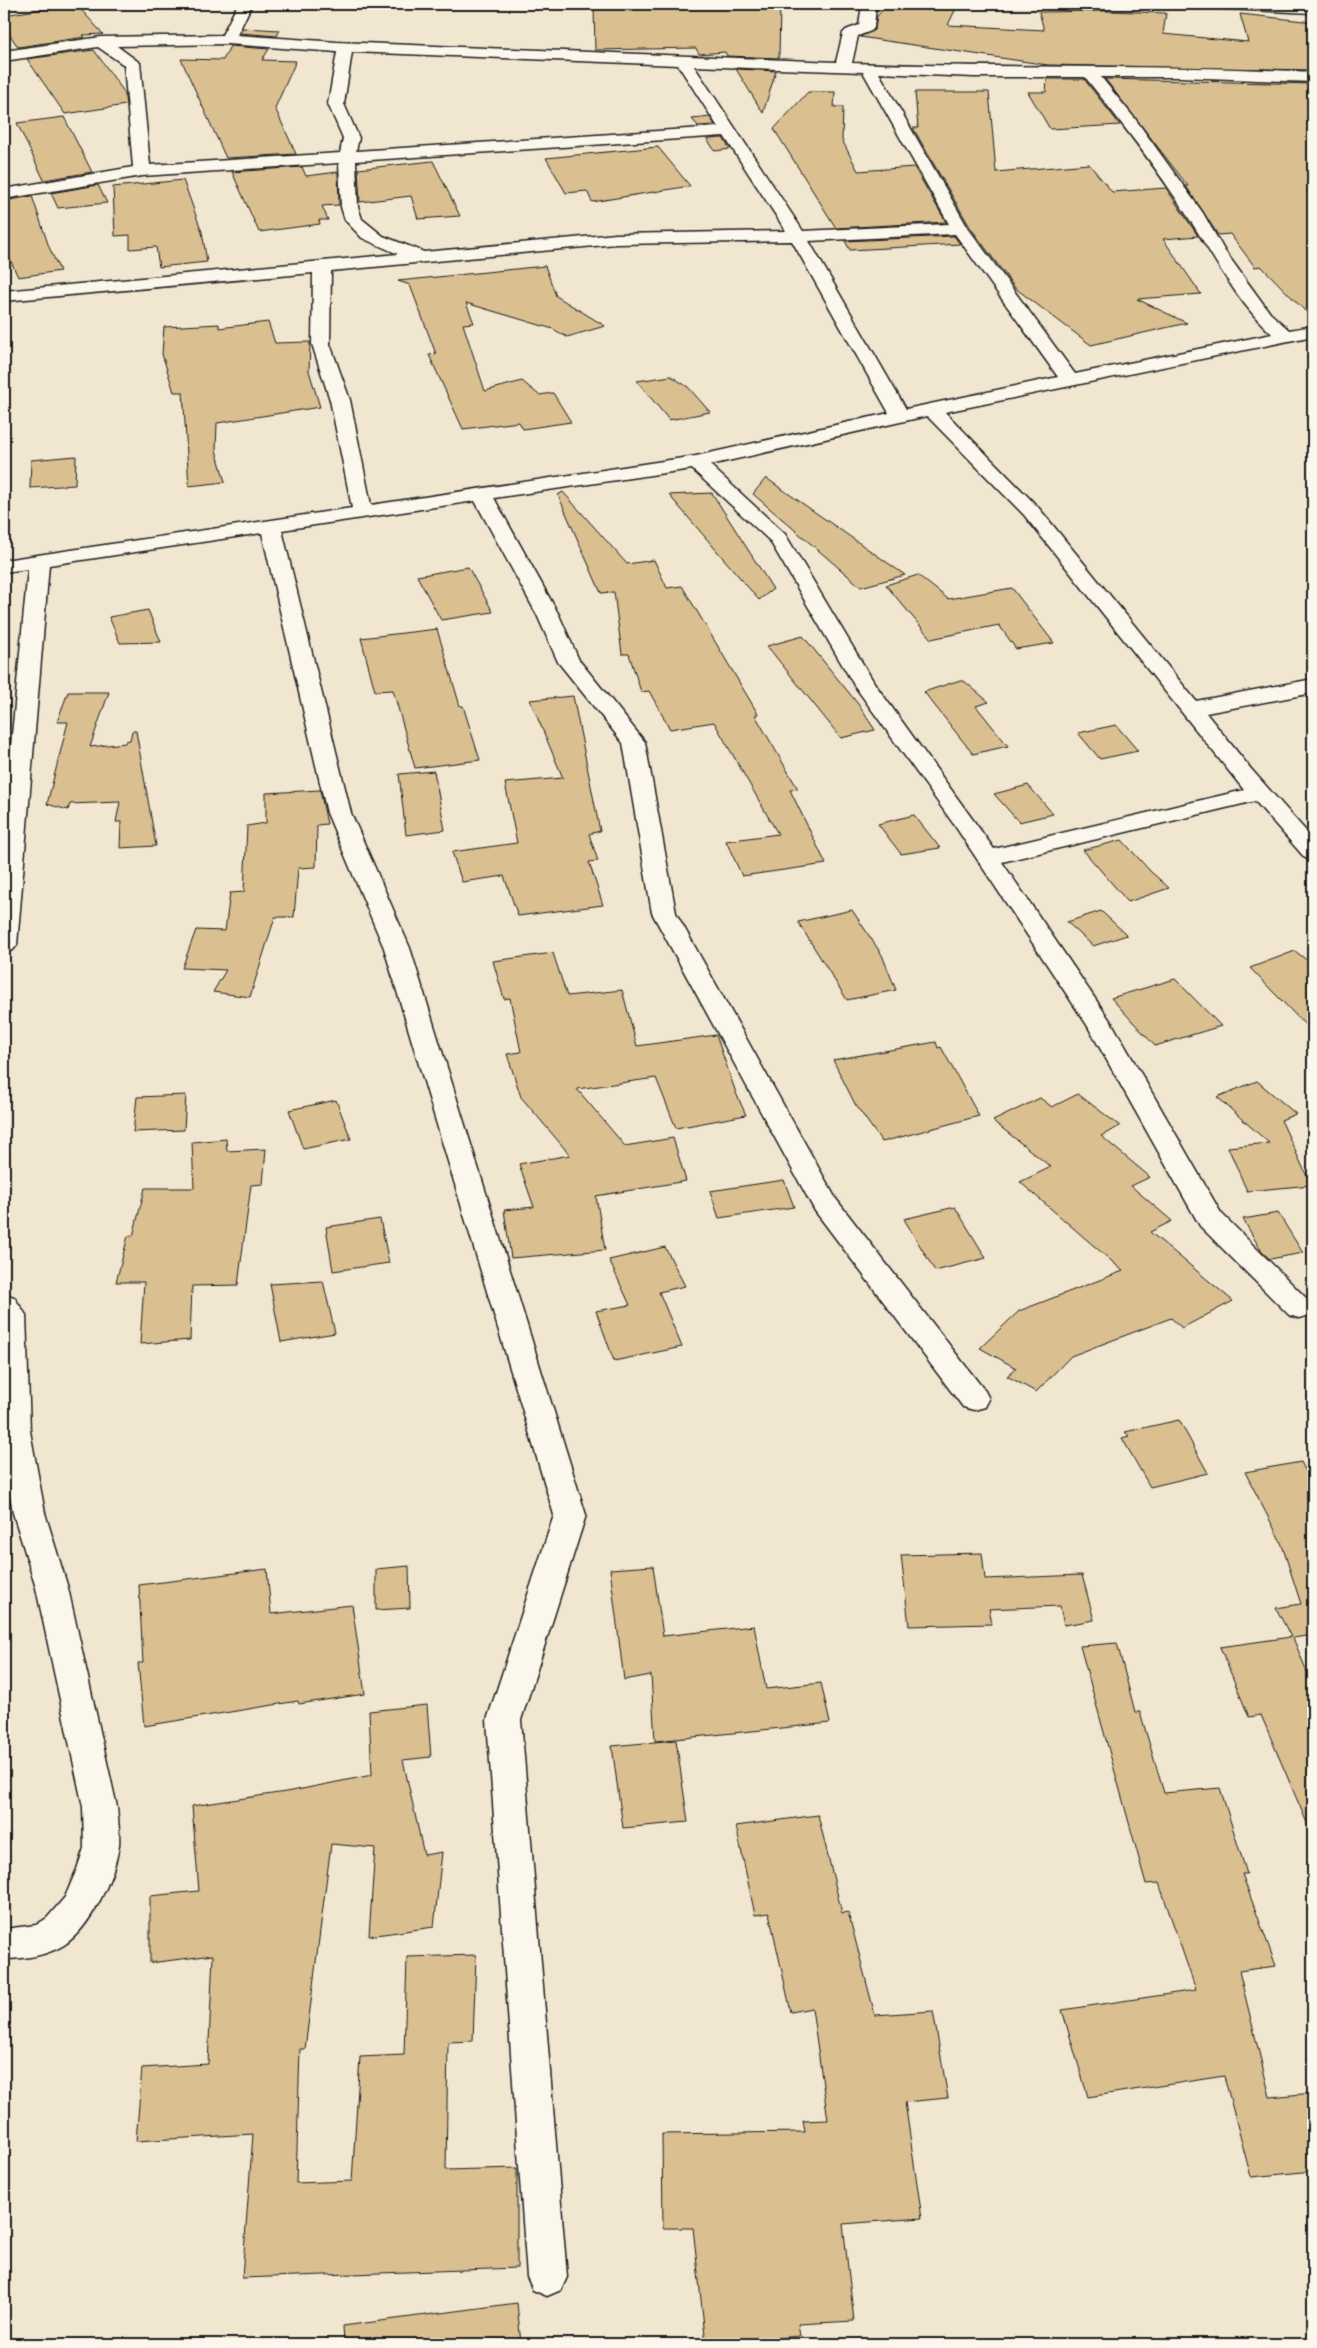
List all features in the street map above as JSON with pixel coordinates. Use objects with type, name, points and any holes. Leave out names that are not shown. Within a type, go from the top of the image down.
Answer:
[{"type":"street","points":[[227,39],[245,4]]},
{"type":"street","points":[[843,67],[851,33],[866,28],[869,4]]},
{"type":"street","points":[[1206,4],[1313,9]]},
{"type":"street","points":[[4,56],[101,42],[227,39],[344,47],[974,72],[1089,72],[1313,77]]},
{"type":"street","points":[[101,42],[132,63],[142,171]]},
{"type":"street","points":[[344,47],[336,104],[351,138],[345,157],[350,188],[349,209],[356,226],[393,247],[426,257]]},
{"type":"street","points":[[683,61],[798,236],[901,416]]},
{"type":"street","points":[[868,68],[960,229],[1070,380]]},
{"type":"street","points":[[1089,72],[1130,123],[1197,217],[1216,251],[1264,317],[1286,337]]},
{"type":"street","points":[[4,194],[142,171],[729,131]]},
{"type":"street","points":[[4,296],[616,240],[798,236],[960,229]]},
{"type":"street","points":[[322,266],[321,344],[340,400],[363,513]]},
{"type":"street","points":[[4,566],[696,462],[932,409],[1313,331]]},
{"type":"street","points":[[932,409],[1032,511],[1191,710],[1313,853]]},
{"type":"street","points":[[696,462],[778,538],[865,684],[988,858],[1100,1025],[1210,1219],[1299,1308]]},
{"type":"street","points":[[482,495],[548,615],[569,662],[634,742],[664,914],[825,1204],[974,1399]]},
{"type":"street","points":[[271,526],[339,813],[397,948],[570,1515],[504,1720],[547,2277]]},
{"type":"street","points":[[4,945],[39,561]]},
{"type":"street","points":[[1191,710],[1313,686]]},
{"type":"street","points":[[988,858],[1260,793]]},
{"type":"street","points":[[4,1304],[11,1315],[15,1431],[29,1513],[58,1616],[100,1807],[102,1840],[84,1898],[68,1923],[56,1933],[40,1939],[20,1945],[4,1944]]},
{"type":"building","points":[[76,4],[103,34],[83,35],[85,37],[18,47],[4,26],[4,15]]},
{"type":"building","points":[[601,4],[780,4],[779,58],[727,56],[725,52],[699,54],[696,48],[595,50],[594,7],[601,7]]},
{"type":"building","points":[[888,4],[958,4],[948,25],[1044,30],[1039,12],[1108,11],[1166,13],[1163,34],[1248,42],[1240,14],[1313,22],[1313,70],[1048,65],[860,37],[875,29],[877,16]]},
{"type":"building","points":[[242,28],[280,30],[277,36],[240,33]]},
{"type":"building","points":[[230,46],[269,49],[262,60],[296,61],[275,108],[296,154],[226,158],[181,59],[223,60]]},
{"type":"building","points":[[94,50],[124,92],[126,105],[65,114],[27,59]]},
{"type":"building","points":[[736,69],[776,71],[763,113]]},
{"type":"building","points":[[1047,79],[1084,79],[1120,125],[1050,129],[1028,92],[1046,92]]},
{"type":"building","points":[[1105,79],[1313,84],[1313,319],[1261,266],[1255,267],[1230,234],[1218,235],[1186,186],[1188,186]]},
{"type":"building","points":[[808,92],[835,92],[834,107],[843,107],[842,140],[858,171],[914,167],[946,222],[836,228],[774,129]]},
{"type":"building","points":[[915,92],[989,92],[996,172],[1089,164],[1112,192],[1166,188],[1198,236],[1163,239],[1201,294],[1137,299],[1187,323],[1091,345],[1015,288],[970,227],[913,128],[918,128]]},
{"type":"building","points":[[64,117],[92,172],[44,180],[17,123]]},
{"type":"building","points":[[710,117],[715,125],[698,126],[692,119]]},
{"type":"building","points":[[723,138],[730,149],[715,151],[707,139]]},
{"type":"building","points":[[658,147],[690,186],[592,202],[587,191],[566,193],[546,158]]},
{"type":"building","points":[[433,161],[460,216],[418,219],[411,196],[360,202],[358,169]]},
{"type":"building","points":[[302,167],[306,176],[338,172],[339,205],[322,206],[328,220],[319,220],[320,224],[259,232],[232,172]]},
{"type":"building","points":[[183,180],[202,232],[207,262],[159,267],[156,247],[130,249],[130,235],[115,236],[113,187]]},
{"type":"building","points":[[98,185],[107,203],[58,208],[51,193]]},
{"type":"building","points":[[32,196],[49,247],[60,271],[18,277],[4,246],[4,201]]},
{"type":"building","points":[[954,236],[960,244],[850,250],[845,241]]},
{"type":"building","points":[[545,266],[556,296],[605,326],[567,337],[553,329],[466,303],[474,323],[463,324],[485,391],[522,381],[539,395],[553,393],[571,422],[523,429],[519,422],[463,429],[429,355],[436,354],[410,285],[398,281]]},
{"type":"building","points":[[268,322],[275,343],[310,342],[309,371],[320,407],[217,423],[216,450],[225,482],[189,486],[183,392],[174,392],[162,354],[164,327],[219,324],[219,328]]},
{"type":"building","points":[[671,376],[688,387],[710,412],[669,420],[637,381]]},
{"type":"building","points":[[76,456],[75,485],[30,488],[31,460]]},
{"type":"building","points":[[766,478],[905,575],[861,587],[753,494]]},
{"type":"building","points":[[563,492],[627,564],[654,560],[667,588],[682,586],[758,714],[755,715],[798,789],[790,790],[826,864],[742,876],[726,841],[778,834],[714,722],[670,729],[649,691],[641,692],[629,654],[622,654],[614,592],[601,593],[558,495]]},
{"type":"building","points":[[712,493],[773,589],[759,600],[669,495]]},
{"type":"building","points":[[468,567],[493,612],[441,620],[417,576]]},
{"type":"building","points":[[918,575],[948,599],[1012,588],[1054,643],[1016,649],[999,625],[931,639],[886,585]]},
{"type":"building","points":[[148,610],[161,642],[120,643],[109,617]]},
{"type":"building","points":[[437,629],[460,706],[463,706],[480,760],[415,768],[393,690],[375,691],[361,638]]},
{"type":"building","points":[[803,636],[858,704],[875,730],[841,738],[767,646]]},
{"type":"building","points":[[957,681],[964,681],[989,702],[976,706],[1008,746],[973,754],[924,692]]},
{"type":"building","points":[[68,692],[109,692],[90,747],[125,743],[130,740],[132,731],[136,731],[156,846],[120,848],[121,822],[116,822],[120,802],[70,804],[68,810],[47,804],[68,722],[57,722]]},
{"type":"building","points":[[573,696],[600,831],[589,834],[598,861],[589,862],[603,905],[518,916],[504,876],[462,882],[452,852],[517,843],[505,783],[563,778],[530,700]]},
{"type":"building","points":[[1116,725],[1138,751],[1100,759],[1078,733]]},
{"type":"building","points":[[434,771],[445,830],[406,835],[399,774]]},
{"type":"building","points":[[1028,785],[1053,814],[1019,822],[994,794]]},
{"type":"building","points":[[320,790],[327,824],[317,825],[316,867],[298,868],[294,917],[275,917],[250,997],[213,992],[226,970],[182,968],[196,930],[225,931],[230,893],[244,892],[247,826],[266,823],[266,793]]},
{"type":"building","points":[[914,815],[940,848],[901,854],[878,824]]},
{"type":"building","points":[[1122,840],[1150,871],[1169,888],[1128,902],[1083,850]]},
{"type":"building","points":[[852,910],[882,955],[896,990],[847,1000],[798,922]]},
{"type":"building","points":[[1101,911],[1127,935],[1093,946],[1067,922]]},
{"type":"building","points":[[1295,951],[1313,965],[1313,1033],[1250,968]]},
{"type":"building","points":[[553,953],[567,996],[622,990],[637,1046],[716,1035],[736,1093],[746,1115],[676,1128],[656,1078],[577,1089],[625,1146],[673,1138],[686,1181],[596,1196],[605,1250],[511,1258],[504,1210],[534,1207],[519,1164],[570,1155],[521,1097],[507,1054],[521,1052],[510,998],[504,999],[493,961]]},
{"type":"building","points":[[1175,979],[1221,1026],[1155,1046],[1111,998]]},
{"type":"building","points":[[936,1042],[938,1048],[941,1047],[979,1116],[882,1142],[855,1104],[833,1060]]},
{"type":"building","points":[[1257,1081],[1296,1114],[1281,1120],[1311,1185],[1247,1191],[1228,1147],[1269,1143],[1217,1097]]},
{"type":"building","points":[[1078,1094],[1120,1126],[1101,1136],[1150,1177],[1131,1186],[1172,1221],[1150,1232],[1233,1301],[1182,1328],[1171,1318],[1071,1356],[1036,1392],[1007,1376],[1016,1368],[980,1348],[1019,1311],[1123,1271],[1020,1182],[1051,1167],[993,1121],[1040,1098],[1052,1107]]},
{"type":"building","points":[[186,1095],[184,1130],[133,1132],[137,1097]]},
{"type":"building","points":[[336,1100],[351,1139],[303,1149],[289,1110]]},
{"type":"building","points":[[226,1139],[227,1151],[266,1149],[263,1184],[251,1185],[238,1285],[192,1286],[190,1340],[140,1344],[144,1282],[116,1282],[128,1236],[133,1236],[145,1188],[194,1188],[192,1142]]},
{"type":"building","points":[[784,1180],[794,1207],[719,1218],[710,1191]]},
{"type":"building","points":[[955,1207],[986,1258],[935,1271],[904,1219]]},
{"type":"building","points":[[1278,1213],[1303,1253],[1270,1259],[1262,1252],[1243,1219]]},
{"type":"building","points":[[380,1219],[389,1263],[333,1271],[326,1227]]},
{"type":"building","points":[[665,1247],[685,1286],[659,1292],[682,1347],[614,1361],[596,1311],[630,1305],[609,1260]]},
{"type":"building","points":[[323,1281],[335,1333],[281,1342],[270,1284]]},
{"type":"building","points":[[1179,1420],[1208,1473],[1150,1487],[1122,1438],[1129,1436],[1125,1432]]},
{"type":"building","points":[[1301,1462],[1313,1485],[1313,1635],[1293,1638],[1313,1686],[1313,1837],[1261,1715],[1249,1717],[1220,1647],[1291,1637],[1276,1608],[1301,1604],[1281,1542],[1245,1472]]},
{"type":"building","points":[[982,1553],[985,1579],[1082,1575],[1094,1620],[1064,1625],[1060,1606],[989,1609],[992,1624],[909,1626],[901,1555]]},
{"type":"building","points":[[409,1566],[410,1608],[376,1610],[376,1569]]},
{"type":"building","points":[[653,1566],[663,1636],[754,1626],[766,1689],[821,1683],[830,1723],[655,1741],[651,1675],[624,1680],[610,1569]]},
{"type":"building","points":[[267,1569],[271,1614],[352,1605],[365,1694],[299,1704],[298,1701],[144,1726],[138,1663],[143,1663],[139,1585]]},
{"type":"building","points":[[1117,1643],[1135,1712],[1140,1712],[1164,1793],[1220,1788],[1247,1874],[1242,1874],[1276,1966],[1239,1971],[1270,2097],[1313,2093],[1313,2171],[1251,2177],[1224,2076],[1088,2097],[1062,2010],[1196,1990],[1159,1883],[1146,1884],[1080,1646]]},
{"type":"building","points":[[427,1705],[431,1757],[403,1760],[424,1855],[442,1852],[434,1927],[369,1936],[375,1848],[331,1844],[305,2049],[300,2049],[296,2183],[352,2181],[360,2057],[404,2055],[407,1957],[476,1955],[473,2041],[448,2042],[446,2170],[517,2168],[517,2268],[242,2278],[253,2134],[136,2141],[142,2068],[208,2064],[213,1955],[150,1963],[150,1896],[199,1891],[192,1806],[292,1791],[372,1775],[369,1711]]},
{"type":"building","points":[[676,1740],[688,1822],[623,1828],[612,1746]]},
{"type":"building","points":[[818,1815],[842,1913],[848,1912],[875,2015],[933,2011],[948,2098],[905,2102],[922,2218],[843,2224],[854,2321],[798,2324],[800,2336],[706,2344],[693,2228],[663,2228],[662,2134],[805,2132],[803,2121],[828,2120],[812,2008],[791,2012],[769,1913],[755,1915],[736,1826]]},
{"type":"building","points":[[517,2303],[521,2344],[344,2344],[343,2326]]}]
